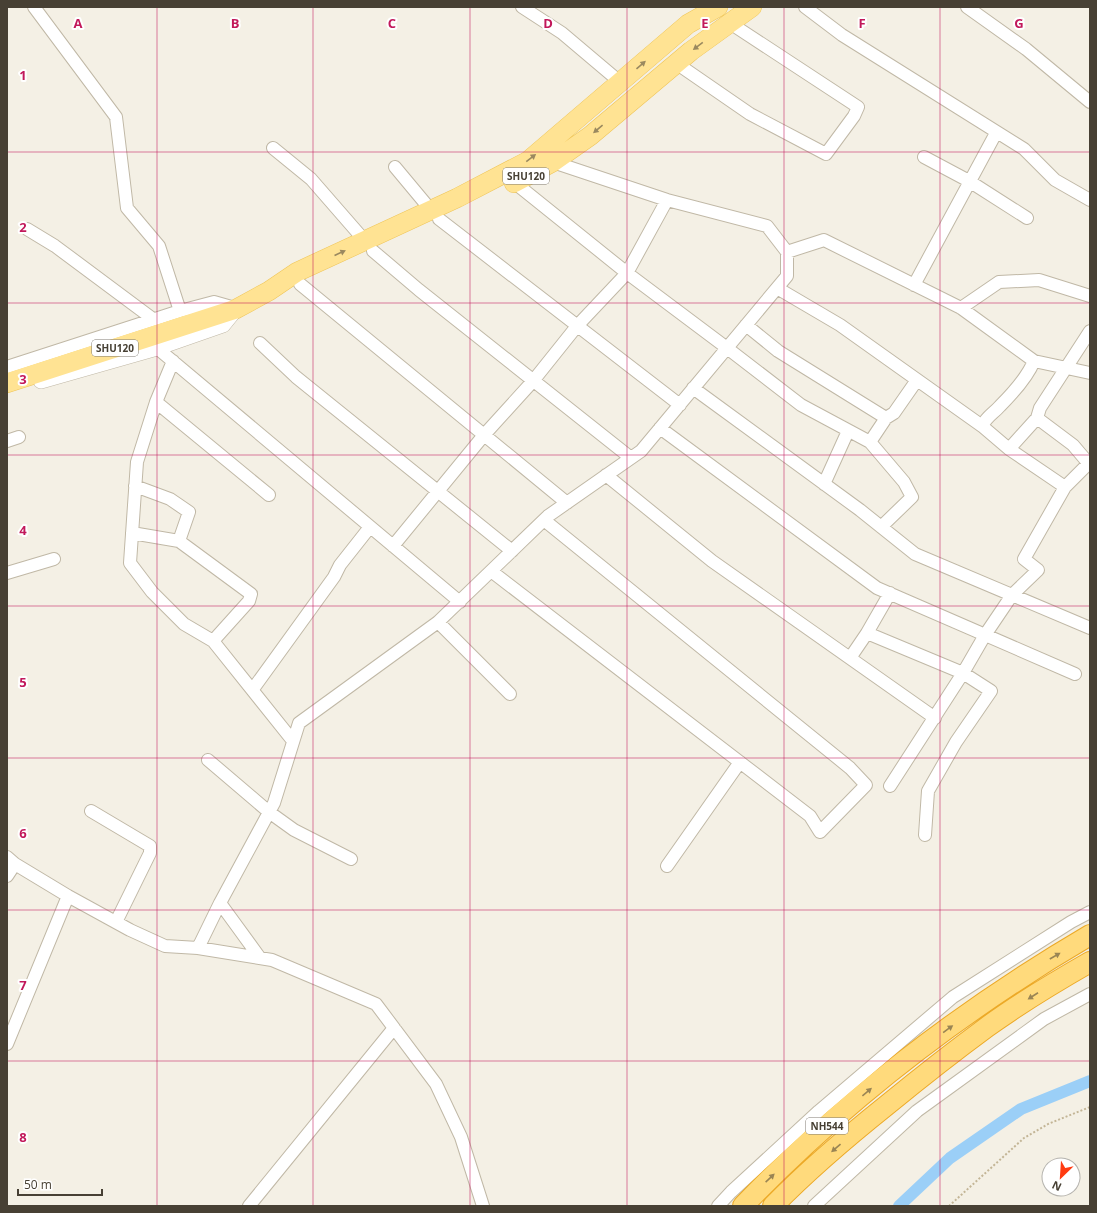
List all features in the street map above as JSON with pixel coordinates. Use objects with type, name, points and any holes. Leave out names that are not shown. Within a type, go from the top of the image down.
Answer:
[{"type":"highway","name":"NH544","points":[[743,1206],[766,1182],[823,1129],[916,1052],[981,1004],[1046,961],[1090,935]]},
{"type":"highway","name":"NH544","points":[[773,1206],[797,1182],[860,1126],[930,1069],[988,1026],[1036,994],[1090,962]]},
{"type":"main road","points":[[434,214],[457,198],[528,161],[688,24],[718,7]]},
{"type":"main road","name":"SHU120","points":[[7,383],[229,311],[269,291],[300,284],[369,246],[434,214],[515,183],[553,162],[590,136],[676,63],[752,7]]},
{"type":"main road","points":[[269,291],[297,272],[369,246]]},
{"type":"street","points":[[34,7],[116,118],[127,208],[159,246],[180,311]]},
{"type":"street","points":[[522,7],[562,33],[620,82]]},
{"type":"street","points":[[804,7],[842,35],[996,133],[1024,149],[1056,180],[1090,200]]},
{"type":"street","points":[[967,7],[1026,49],[1090,102]]},
{"type":"street","points":[[676,63],[750,114],[826,154],[854,116],[858,107],[730,23]]},
{"type":"street","points":[[914,285],[996,133]]},
{"type":"street","points":[[273,148],[311,179],[369,246],[419,290],[631,458]]},
{"type":"street","points":[[924,157],[970,181],[1027,218]]},
{"type":"street","points":[[198,948],[220,903],[274,803],[299,723],[438,622],[544,520],[641,451],[787,276],[787,252],[767,226],[667,200],[553,162]]},
{"type":"street","points":[[395,167],[434,214],[680,405]]},
{"type":"street","points":[[515,183],[627,273],[801,405],[870,442],[904,482],[912,497],[881,527]]},
{"type":"street","points":[[393,546],[437,491],[533,380],[577,326],[627,273],[667,200]]},
{"type":"street","points":[[27,228],[55,246],[153,319]]},
{"type":"street","points":[[787,252],[824,240],[961,308],[1034,361],[1090,373]]},
{"type":"street","points":[[961,308],[999,282],[1039,280],[1090,296]]},
{"type":"street","points":[[300,284],[567,503]]},
{"type":"street","points":[[777,288],[840,325],[982,426],[1009,449],[1065,487]]},
{"type":"street","points":[[7,367],[153,319],[214,302],[229,311]]},
{"type":"street","name":"SHU120","points":[[7,391],[157,348],[223,325],[229,311]]},
{"type":"street","points":[[746,325],[778,351],[886,418]]},
{"type":"street","points":[[1009,449],[1037,418],[1040,408],[1090,331]]},
{"type":"street","points":[[260,343],[296,377],[512,551]]},
{"type":"street","points":[[157,348],[460,602]]},
{"type":"street","points":[[173,361],[156,402],[137,462],[130,564],[152,592],[184,624],[213,641],[253,689],[293,742]]},
{"type":"street","points":[[982,426],[986,418],[1000,407],[1030,372],[1034,361]]},
{"type":"street","points":[[870,442],[886,418],[894,413],[917,380]]},
{"type":"street","points":[[693,388],[824,484],[915,554],[1090,628]]},
{"type":"street","points":[[156,402],[269,495]]},
{"type":"street","points":[[890,786],[964,673],[985,635],[1012,595],[1038,570],[1024,559],[1065,487],[1089,465],[1072,445],[1037,418]]},
{"type":"street","points":[[660,428],[877,588],[1075,674]]},
{"type":"street","points":[[824,484],[848,431]]},
{"type":"street","points":[[7,441],[19,437]]},
{"type":"street","points":[[606,475],[712,561],[935,718]]},
{"type":"street","points":[[135,486],[170,499],[189,512],[179,541]]},
{"type":"street","points":[[491,571],[810,816],[820,832],[866,785],[850,768],[544,520]]},
{"type":"street","points":[[253,689],[334,576],[340,565],[370,527]]},
{"type":"street","points":[[132,533],[179,541],[250,594],[249,601],[213,641]]},
{"type":"street","points":[[7,573],[54,559]]},
{"type":"street","points":[[850,658],[890,594]]},
{"type":"street","points":[[438,622],[510,694]]},
{"type":"street","points":[[867,633],[964,673],[991,691],[956,742],[928,791],[925,835]]},
{"type":"street","points":[[208,760],[269,812],[294,830],[351,859]]},
{"type":"street","points":[[667,866],[740,762]]},
{"type":"street","points":[[91,811],[150,846],[150,853],[116,922]]},
{"type":"street","points":[[7,876],[11,860],[68,896],[165,946],[198,948],[272,960],[376,1004],[436,1084],[461,1137],[483,1206]]},
{"type":"street","points":[[7,1044],[68,896]]},
{"type":"street","points":[[220,903],[260,958]]},
{"type":"street","points":[[718,1206],[818,1111],[953,997],[1071,922],[1090,912]]},
{"type":"street","points":[[814,1206],[917,1111],[1044,1019],[1090,994]]},
{"type":"street","points":[[249,1206],[394,1028]]},
{"type":"path","points":[[949,1206],[1024,1138],[1048,1124],[1090,1107]]},
{"type":"waterway","points":[[899,1206],[950,1158],[1021,1109],[1090,1081]]}]
